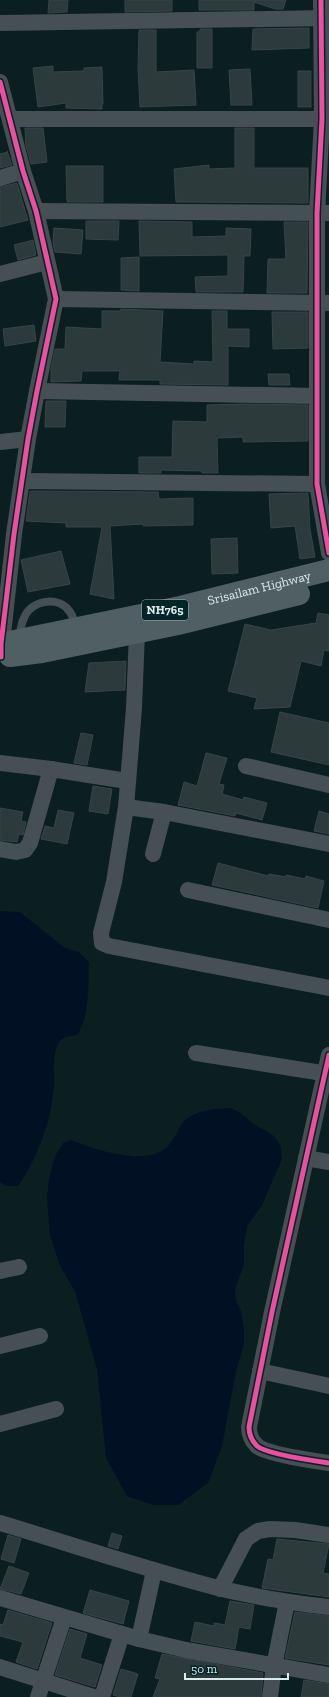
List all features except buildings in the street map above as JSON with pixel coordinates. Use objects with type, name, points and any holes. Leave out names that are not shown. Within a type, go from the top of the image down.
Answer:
[{"type":"highway","name":"Srisailam Highway","points":[[4,648],[77,629],[180,607],[329,570]]},
{"type":"highway","name":"Srisailam Highway","points":[[4,648],[42,652],[178,624],[329,586]]},
{"type":"street","points":[[321,0],[325,18],[325,119],[323,303],[317,396],[317,484],[329,553]]},
{"type":"street","points":[[0,22],[325,18]]},
{"type":"street","points":[[0,82],[23,172],[36,211],[56,299],[28,439],[22,481],[7,535],[4,648]]},
{"type":"street","points":[[10,119],[325,119]]},
{"type":"street","points":[[0,178],[23,172]]},
{"type":"street","points":[[36,211],[323,213]]},
{"type":"street","points":[[0,274],[47,262]]},
{"type":"street","points":[[56,299],[323,303]]},
{"type":"street","points":[[37,391],[317,396]]},
{"type":"street","points":[[0,442],[28,439]]},
{"type":"street","points":[[22,481],[317,484]]},
{"type":"street","points":[[137,632],[134,708],[126,807],[114,882],[101,933],[102,943],[109,946],[329,988]]},
{"type":"street","points":[[0,763],[128,781]]},
{"type":"street","points":[[246,766],[329,785]]},
{"type":"street","points":[[0,850],[16,852],[25,850],[30,843],[51,769]]},
{"type":"street","points":[[126,807],[164,812],[329,844]]},
{"type":"street","points":[[153,854],[164,812]]},
{"type":"street","points":[[188,890],[329,920]]},
{"type":"street","points":[[196,1053],[327,1074]]},
{"type":"street","points":[[329,1055],[327,1074],[306,1158],[249,1427],[250,1436],[258,1447],[276,1453],[329,1463]]},
{"type":"street","points":[[306,1158],[329,1162]]},
{"type":"street","points":[[0,1271],[19,1267]]},
{"type":"street","points":[[0,1346],[40,1336]]},
{"type":"street","points":[[260,1371],[329,1386]]},
{"type":"street","points":[[0,1424],[56,1408]]},
{"type":"street","points":[[0,1523],[154,1571],[220,1589],[287,1602],[329,1608]]},
{"type":"street","points":[[220,1589],[246,1539],[258,1531],[270,1529],[294,1530],[329,1535]]},
{"type":"street","points":[[138,1639],[154,1571]]},
{"type":"street","points":[[0,1598],[138,1639],[186,1650],[329,1675]]},
{"type":"street","points":[[270,1697],[274,1666],[287,1602]]},
{"type":"street","points":[[38,1697],[64,1618]]},
{"type":"street","points":[[102,1697],[122,1634]]},
{"type":"street","points":[[0,1667],[94,1697]]},
{"type":"lane","points":[[4,648],[21,627],[27,611],[35,604],[44,602],[58,603],[64,606],[70,612],[77,629]]},
{"type":"water","points":[[0,911],[19,912],[65,948],[79,952],[89,962],[88,1000],[84,1019],[77,1035],[64,1038],[60,1041],[56,1048],[54,1060],[54,1089],[48,1122],[35,1157],[18,1186],[6,1186],[0,1182]]},
{"type":"water","points":[[230,1108],[241,1113],[252,1123],[274,1136],[280,1145],[282,1159],[262,1205],[247,1226],[244,1245],[244,1264],[235,1289],[236,1301],[241,1311],[244,1329],[244,1344],[236,1371],[222,1446],[208,1483],[178,1505],[153,1505],[127,1496],[106,1458],[97,1369],[75,1291],[60,1266],[50,1235],[47,1198],[49,1179],[55,1156],[63,1143],[71,1140],[92,1148],[131,1156],[156,1154],[168,1146],[186,1119],[204,1111]]},
{"type":"cycle path","points":[[321,0],[322,119],[317,213],[317,484],[329,553]]},
{"type":"cycle path","points":[[0,82],[23,171],[36,211],[56,299],[28,439],[14,534],[1,644],[1,657]]},
{"type":"cycle path","points":[[329,1055],[272,1312],[249,1427],[252,1439],[257,1446],[262,1449],[291,1457],[329,1463]]}]
